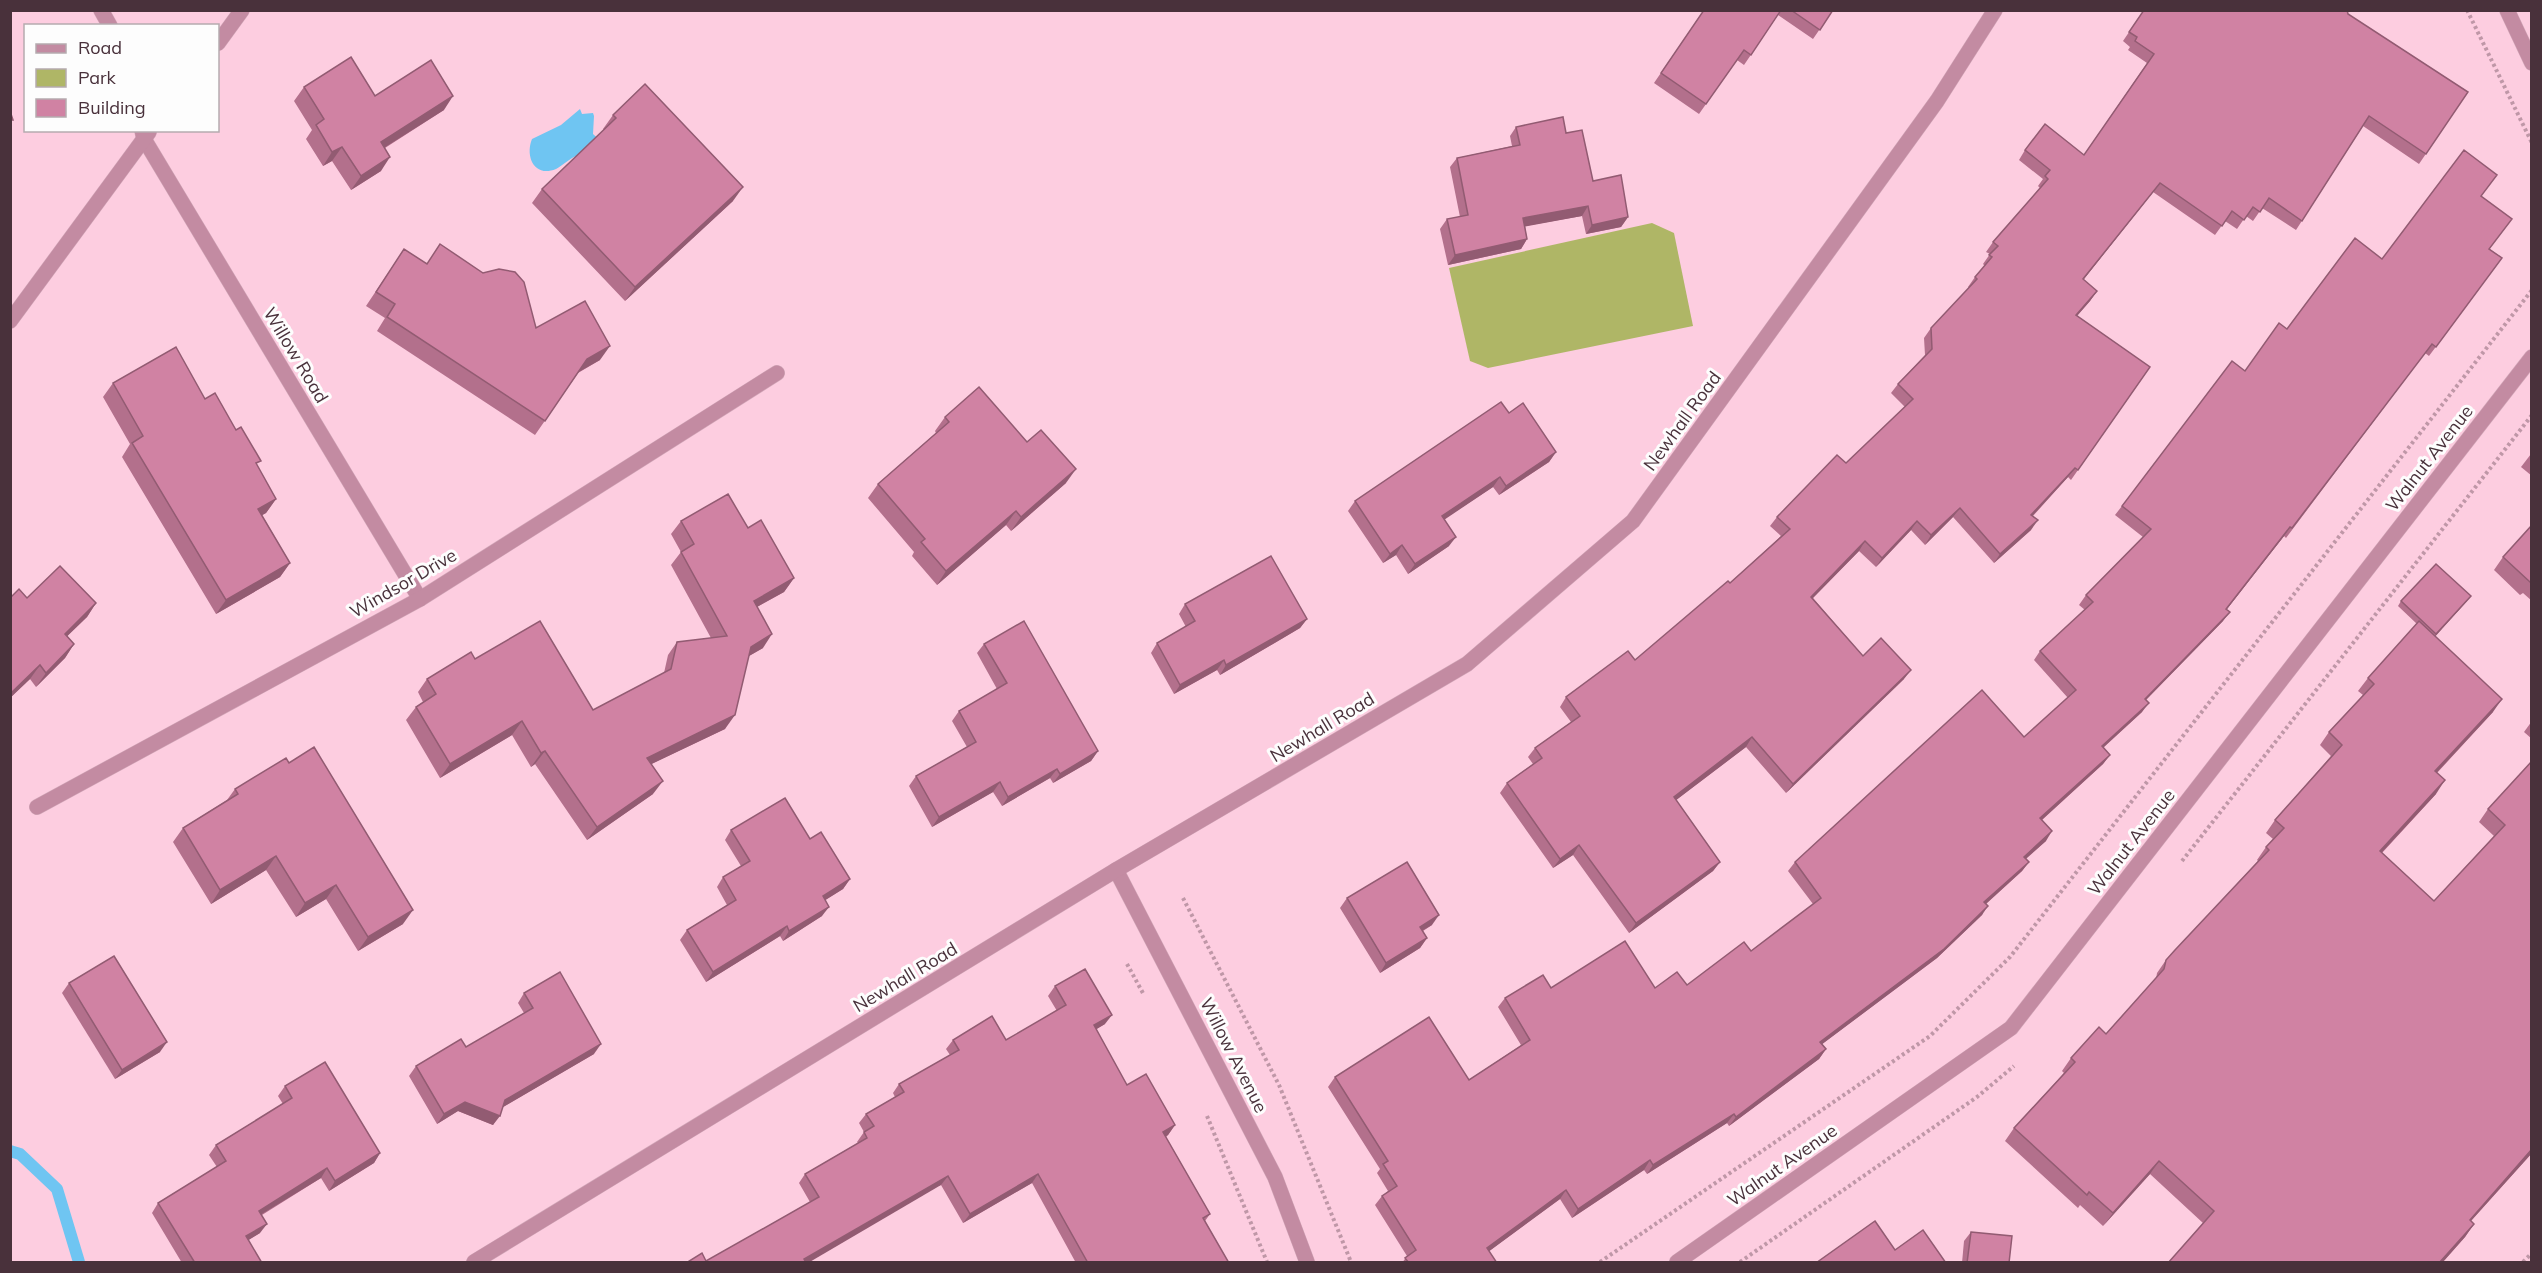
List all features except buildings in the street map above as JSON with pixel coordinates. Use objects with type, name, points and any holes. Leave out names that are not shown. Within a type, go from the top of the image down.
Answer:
[{"type":"street","points":[[101,10],[109,24]]},
{"type":"street","points":[[219,42],[242,10]]},
{"type":"street","name":"Newhall Road","points":[[474,1263],[1116,870],[1467,664],[1633,521],[1937,101],[1995,10]]},
{"type":"street","points":[[2507,10],[2532,63]]},
{"type":"street","points":[[10,321],[145,133]]},
{"type":"street","name":"Willow Road","points":[[145,133],[420,598]]},
{"type":"street","name":"Walnut Avenue","points":[[1677,1263],[2011,1028],[2532,357]]},
{"type":"street","name":"Windsor Drive","points":[[37,807],[420,598],[777,373]]},
{"type":"street","name":"Willow Avenue","points":[[1116,870],[1275,1177],[1307,1263]]},
{"type":"path","points":[[2467,10],[2532,143]]},
{"type":"path","points":[[1600,1263],[1930,1036],[2010,957],[2532,290]]},
{"type":"path","points":[[1183,898],[1279,1085],[1351,1263]]},
{"type":"path","points":[[1127,964],[1149,1004]]},
{"type":"path","points":[[1203,1106],[1268,1263]]},
{"type":"path","points":[[2523,1263],[2532,1253]]},
{"type":"green space","points":[[1652,223],[1674,233],[1693,326],[1488,368],[1470,361],[1449,268]]},
{"type":"water","points":[[580,109],[582,114],[593,113],[593,134],[604,144],[591,163],[576,156],[556,169],[548,171],[537,168],[531,158],[532,139],[561,125]]},
{"type":"waterway","points":[[10,1151],[20,1154],[57,1189],[79,1262]]}]
